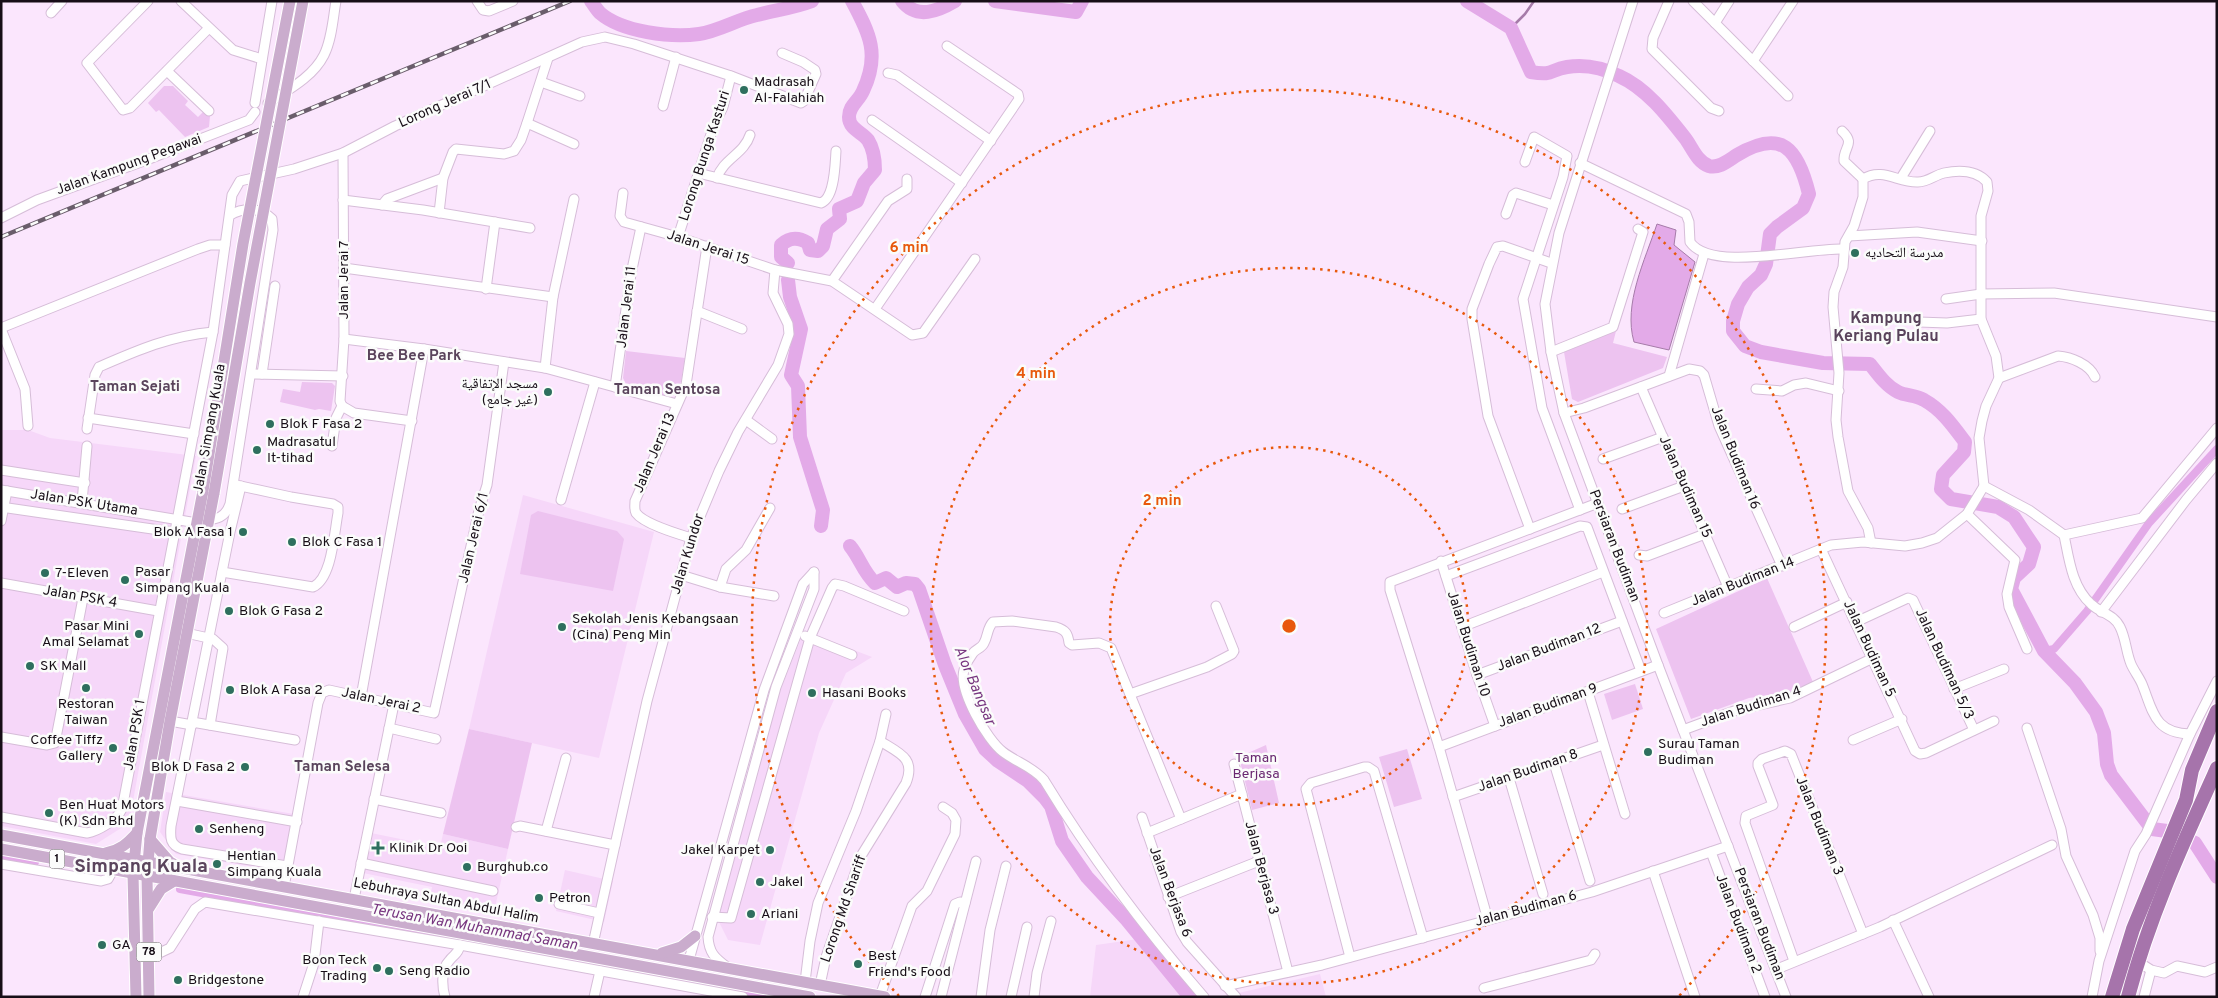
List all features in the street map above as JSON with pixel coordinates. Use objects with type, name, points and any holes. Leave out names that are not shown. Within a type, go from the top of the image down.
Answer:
[{"type":"highway","points":[[2128,997],[2137,961],[2150,923],[2179,853],[2186,820],[2186,800],[2192,770],[2217,711]]},
{"type":"highway","points":[[2205,742],[2217,731]]},
{"type":"highway","points":[[2112,997],[2133,929],[2165,850],[2186,820],[2217,768]]},
{"type":"main road","name":"Jalan Simpang Kuala","points":[[148,862],[150,839],[170,721],[209,519],[209,492],[243,244],[290,1]]},
{"type":"main road","name":"Jalan Simpang Kuala","points":[[134,860],[137,833],[197,523],[209,492],[250,283],[302,1]]},
{"type":"main road","points":[[102,854],[116,851],[127,844],[137,833]]},
{"type":"main road","name":"Lebuhraya Sultan Abdul Halim","points":[[1,835],[882,996]]},
{"type":"main road","points":[[150,839],[170,862],[179,867]]},
{"type":"main road","name":"Lebuhraya Sultan Abdul Halim","points":[[1,849],[774,994],[810,997]]},
{"type":"main road","name":"78","points":[[134,860],[136,997]]},
{"type":"main road","name":"78","points":[[148,862],[148,997]]},
{"type":"main road","points":[[113,870],[130,889],[135,900]]},
{"type":"main road","points":[[149,908],[162,889],[174,881]]},
{"type":"main road","points":[[658,954],[672,952],[695,936]]},
{"type":"street","points":[[51,13],[62,1]]},
{"type":"street","points":[[148,1],[89,60],[88,66],[123,110],[130,108],[208,29]]},
{"type":"street","points":[[181,1],[208,29],[234,50],[262,59]]},
{"type":"street","points":[[255,107],[272,1]]},
{"type":"street","name":"Jalan Kampung Pegawai","points":[[1,218],[37,200],[249,120],[255,107],[260,114],[264,112],[266,105],[306,78],[325,54],[336,1]]},
{"type":"street","points":[[477,1],[481,8],[489,11],[513,1]]},
{"type":"street","name":"Persiaran Budiman","points":[[1633,1],[1558,233],[1545,314],[1564,413],[1658,665],[1777,968],[1786,997]]},
{"type":"street","points":[[1668,1],[1653,38],[1652,49],[1711,108],[1719,111]]},
{"type":"street","points":[[1693,1],[1788,96]]},
{"type":"street","points":[[1715,23],[1728,1]]},
{"type":"street","points":[[1753,61],[1793,1]]},
{"type":"street","name":"Lorong Jerai 7/1","points":[[230,214],[234,188],[240,181],[294,169],[343,153],[395,126],[582,42],[605,37],[731,76],[801,103],[804,101],[816,74],[815,70],[804,62],[782,53]]},
{"type":"street","points":[[875,309],[1020,99],[1020,96],[947,46]]},
{"type":"street","points":[[438,213],[443,178],[451,155],[456,149],[504,154],[514,151],[521,140],[548,58]]},
{"type":"street","points":[[663,106],[676,58]]},
{"type":"street","points":[[167,71],[209,111]]},
{"type":"street","points":[[888,73],[897,75],[991,141]]},
{"type":"street","name":"Lorong Bunga Kasturi","points":[[678,237],[698,173],[723,107],[731,76]]},
{"type":"street","points":[[540,82],[580,96]]},
{"type":"street","points":[[872,120],[962,183]]},
{"type":"street","points":[[527,123],[574,144]]},
{"type":"street","points":[[1901,178],[1930,130]]},
{"type":"street","points":[[1842,131],[1848,137],[1849,142],[1844,161],[1863,179],[1863,197],[1844,249],[1843,267],[1834,292],[1833,314],[1836,356],[1839,366],[1836,420],[1848,491],[1868,528],[1871,543]]},
{"type":"street","points":[[717,178],[721,168],[742,150],[750,135]]},
{"type":"street","points":[[1525,162],[1534,137],[1566,154],[1567,159],[1523,300],[1542,408],[1580,510]]},
{"type":"street","points":[[698,173],[821,203],[825,202],[830,194],[836,151]]},
{"type":"street","name":"Jalan Jerai 7","points":[[332,446],[336,418],[342,406],[340,401],[344,339],[343,153]]},
{"type":"street","points":[[1580,163],[1686,214],[1689,222],[1690,242],[1704,254],[1716,257],[1756,256],[1844,249]]},
{"type":"street","points":[[1863,179],[1871,174],[1882,174],[1917,182],[1944,173],[1966,172],[1983,178],[1987,182],[1988,191],[1981,216],[1981,319],[1996,356],[1999,378],[1986,406],[1979,438],[1983,488],[2029,510],[2064,535],[2075,581],[2082,595],[2101,612],[2114,619],[2120,628],[2132,664],[2157,719],[2166,729],[2180,734],[2190,734]]},
{"type":"street","points":[[382,205],[387,199],[443,178]]},
{"type":"street","points":[[907,179],[907,189],[888,201],[832,281],[912,335],[920,335],[975,259]]},
{"type":"street","name":"Jalan Jerai 15","points":[[623,193],[620,211],[622,220],[707,246],[775,270],[832,281]]},
{"type":"street","points":[[1506,214],[1513,195],[1516,193],[1553,205]]},
{"type":"street","points":[[545,368],[553,298],[574,199]]},
{"type":"street","points":[[343,200],[530,228]]},
{"type":"street","points":[[230,214],[248,209],[258,210],[268,215],[273,224],[237,486],[222,572],[170,833],[172,843],[176,847],[287,866]]},
{"type":"street","name":"Jalan PSK 1","points":[[1,817],[87,833],[92,832],[120,814],[213,332],[230,214]]},
{"type":"street","points":[[486,289],[494,222]]},
{"type":"street","name":"Jalan Jerai 11","points":[[615,387],[631,274],[640,227]]},
{"type":"street","points":[[1551,352],[1613,327],[1642,232],[1638,229]]},
{"type":"street","points":[[1849,236],[1917,232],[1982,241]]},
{"type":"street","points":[[28,426],[25,389],[1,328],[198,249],[210,245],[225,245]]},
{"type":"street","name":"Jalan Jerai 13","points":[[691,538],[643,518],[635,510],[635,501],[676,404],[686,385],[707,246]]},
{"type":"street","points":[[1530,529],[1488,416],[1471,314],[1489,264],[1498,247],[1503,246],[1552,263]]},
{"type":"street","points":[[1669,376],[1704,254]]},
{"type":"street","points":[[344,268],[553,298]]},
{"type":"street","name":"Jalan Kundor","points":[[592,944],[647,701],[691,538],[715,480],[746,420],[778,365],[789,334],[788,324],[773,293],[775,270]]},
{"type":"street","points":[[262,374],[276,286]]},
{"type":"street","points":[[1946,299],[1981,294],[2054,293],[2217,317]]},
{"type":"street","points":[[697,311],[742,329]]},
{"type":"street","points":[[1919,322],[1946,323],[1981,319]]},
{"type":"street","points":[[87,429],[94,374],[99,367],[168,339],[213,332]]},
{"type":"street","points":[[344,339],[424,349],[545,368],[676,404]]},
{"type":"street","points":[[361,697],[424,349]]},
{"type":"street","points":[[1999,378],[2058,356],[2067,357],[2084,365],[2093,372],[2095,377]]},
{"type":"street","name":"Jalan Jerai 6/1","points":[[434,713],[486,485],[504,362]]},
{"type":"street","name":"Jalan Budiman 16","points":[[1564,413],[1584,408],[1669,376],[1692,369],[1700,371],[1704,375],[1719,426],[1782,566]]},
{"type":"street","points":[[251,374],[343,376]]},
{"type":"street","points":[[561,500],[595,382]]},
{"type":"street","points":[[1756,389],[1782,391],[1794,385],[1806,383],[1838,391]]},
{"type":"street","name":"Jalan Budiman 15","points":[[1641,387],[1728,588]]},
{"type":"street","points":[[342,406],[354,413],[412,421]]},
{"type":"street","points":[[88,418],[194,434]]},
{"type":"street","points":[[746,420],[772,439]]},
{"type":"street","points":[[2064,535],[2142,518],[2217,428]]},
{"type":"street","points":[[1603,459],[1663,437]]},
{"type":"street","points":[[82,502],[87,446]]},
{"type":"street","points":[[2101,612],[2181,506],[2217,463]]},
{"type":"street","points":[[1,470],[85,483]]},
{"type":"street","points":[[209,519],[217,519],[227,510],[237,486]]},
{"type":"street","points":[[222,572],[312,588],[319,584],[326,575],[338,514],[336,505],[237,486]]},
{"type":"street","points":[[1622,509],[1684,486]]},
{"type":"street","name":"Jalan Budiman 14","points":[[1664,613],[1822,549],[1846,542],[1906,546],[1937,538],[1969,510],[1983,488]]},
{"type":"street","points":[[1,521],[4,491]]},
{"type":"street","name":"Jalan PSK Utama","points":[[4,491],[82,502],[197,523]]},
{"type":"street","points":[[1488,920],[1438,746],[1389,586],[1390,582],[1441,561],[1598,503]]},
{"type":"street","points":[[2,507],[174,532]]},
{"type":"street","points":[[720,587],[726,569],[746,550],[770,508]]},
{"type":"street","points":[[1969,510],[2015,560],[2007,594],[2009,607],[2027,650]]},
{"type":"street","points":[[1446,576],[1584,526],[1587,527],[1641,671]]},
{"type":"street","points":[[1639,555],[1647,556],[1705,534]]},
{"type":"street","name":"Jalan Budiman 5","points":[[1822,549],[1902,719],[1915,751],[1920,754],[1926,753],[1974,730]]},
{"type":"street","name":"Jalan Budiman 10","points":[[1441,561],[1495,726]]},
{"type":"street","points":[[689,960],[764,690],[803,584],[814,572],[814,589],[776,687],[712,916],[708,937],[709,948],[716,959],[730,969]]},
{"type":"street","points":[[1462,627],[1604,572]]},
{"type":"street","points":[[681,575],[720,587],[774,596]]},
{"type":"street","name":"Jalan PSK 4","points":[[1,583],[158,611]]},
{"type":"street","points":[[712,916],[731,918],[810,638],[832,588],[835,584],[844,586],[904,611]]},
{"type":"street","points":[[1,737],[47,745],[55,743],[83,598]]},
{"type":"street","name":"Jalan Budiman 5/3","points":[[1856,622],[1908,598],[1913,600],[1974,730]]},
{"type":"street","points":[[1794,627],[1847,602]]},
{"type":"street","points":[[1130,694],[1207,667],[1232,654],[1234,651],[1232,644],[1216,606]]},
{"type":"street","name":"Jalan Budiman 12","points":[[1477,675],[1622,621]]},
{"type":"street","points":[[1181,819],[1163,780],[1114,654],[1106,645],[1099,643],[1072,645],[1069,643],[1068,634],[1063,629],[1056,627],[1012,622],[993,622],[990,625],[984,643],[973,652],[964,673],[964,687],[986,732],[999,748],[1038,773],[1104,872],[1173,963],[1204,997]]},
{"type":"street","points":[[787,628],[852,655]]},
{"type":"street","points":[[186,633],[209,637],[223,648],[210,725]]},
{"type":"street","name":"Jalan Budiman 4","points":[[1683,730],[1737,710],[1790,698],[1873,658]]},
{"type":"street","name":"Jalan Budiman 9","points":[[1438,746],[1658,665]]},
{"type":"street","points":[[1954,688],[2004,669]]},
{"type":"street","points":[[2092,997],[2099,961],[2128,868],[2135,851],[2146,834],[2190,734],[2217,681]]},
{"type":"street","name":"Jalan Jerai 2","points":[[296,822],[320,696],[329,690],[434,713]]},
{"type":"street","points":[[1588,692],[1625,814]]},
{"type":"street","points":[[354,899],[394,704]]},
{"type":"street","points":[[804,982],[818,903],[856,811],[880,741],[886,714]]},
{"type":"street","points":[[1853,740],[1902,719]]},
{"type":"street","points":[[170,721],[210,725],[295,740]]},
{"type":"street","points":[[1974,730],[1994,721]]},
{"type":"street","points":[[389,728],[436,739]]},
{"type":"street","points":[[2026,728],[2061,829],[2066,856],[2100,938],[2099,961]]},
{"type":"street","name":"Lorong Md Shariff","points":[[820,985],[826,957],[861,856],[906,783],[910,771],[907,761],[880,741]]},
{"type":"street","name":"Jalan Budiman 8","points":[[1453,797],[1603,745]]},
{"type":"street","name":"Jalan Budiman 3","points":[[1794,961],[1745,823],[1746,816],[1773,805],[1758,766],[1762,759],[1785,751],[1791,754],[1863,934]]},
{"type":"street","points":[[546,831],[566,758]]},
{"type":"street","points":[[1554,763],[1590,881]]},
{"type":"street","name":"Jalan Berjasa 3","points":[[1234,764],[1288,972]]},
{"type":"street","points":[[1350,957],[1306,789],[1311,783],[1364,767],[1374,771],[1423,938]]},
{"type":"street","points":[[1509,778],[1542,894]]},
{"type":"street","points":[[1147,833],[1242,794]]},
{"type":"street","points":[[374,799],[441,813]]},
{"type":"street","points":[[177,800],[296,822],[284,887]]},
{"type":"street","points":[[882,996],[912,906],[927,891],[955,834],[956,820],[952,813],[943,807]]},
{"type":"street","name":"Jalan Berjasa 6","points":[[1142,817],[1168,897],[1184,937],[1236,997]]},
{"type":"street","points":[[516,827],[520,826],[615,845]]},
{"type":"street","points":[[1777,968],[1863,934],[2052,845]]},
{"type":"street","name":"Jalan Budiman 6","points":[[1225,986],[1322,965],[1592,892],[1728,846]]},
{"type":"street","name":"Jalan Budiman 2","points":[[1711,852],[1765,997]]},
{"type":"street","points":[[942,997],[976,861]]},
{"type":"street","points":[[1168,897],[1259,861]]},
{"type":"street","points":[[361,863],[493,891]]},
{"type":"street","points":[[1,864],[101,881],[108,879],[113,870]]},
{"type":"street","points":[[981,997],[990,930],[1006,866]]},
{"type":"street","points":[[1654,871],[1695,997]]},
{"type":"street","points":[[149,958],[167,950],[174,943],[195,910],[204,902],[460,945],[743,997]]},
{"type":"street","points":[[925,997],[955,904],[965,903]]},
{"type":"street","points":[[559,904],[599,913]]},
{"type":"street","points":[[1893,920],[1929,997]]},
{"type":"street","points":[[303,997],[314,964],[319,921]]},
{"type":"street","points":[[1034,997],[1037,973],[1051,921]]},
{"type":"street","points":[[1011,997],[1027,927]]},
{"type":"street","points":[[445,997],[443,985],[445,969],[448,962],[458,954],[460,945]]},
{"type":"street","points":[[1484,988],[1591,960],[1595,954]]},
{"type":"street","points":[[2137,961],[2151,970],[2164,974],[2174,967],[2205,972],[2217,967]]},
{"type":"street","points":[[2144,997],[2151,970]]},
{"type":"street","points":[[594,997],[600,971]]},
{"type":"shaded area","points":[[1657,224],[1676,230],[1674,245],[1695,262],[1669,350],[1634,342],[1631,327],[1633,297]]},
{"type":"shaded area","points":[[1,430],[28,430],[50,438],[196,456],[129,823],[96,844],[1,826]]},
{"type":"shaded area","name":"Sekolah Jenis Kebangsaan (Cina) Peng Min","points":[[523,495],[654,532],[599,758],[469,729]]},
{"type":"shaded area","points":[[804,631],[872,657],[846,673],[819,733],[760,945],[728,940],[719,922],[718,907],[780,691]]},
{"type":"shaded area","points":[[166,792],[294,814],[302,819],[291,873],[176,854],[160,832]]},
{"type":"shaded area","points":[[371,833],[440,847],[443,834],[508,849],[494,912],[430,898],[432,887],[363,873]]},
{"type":"shaded area","points":[[565,870],[613,881],[604,922],[556,911]]},
{"type":"shaded area","points":[[1138,939],[1184,997],[1090,997],[1096,945]]},
{"type":"shaded area","points":[[1320,974],[1326,997],[1229,997],[1230,995]]},
{"type":"green space","points":[[164,86],[173,86],[188,101],[185,105],[198,117],[204,111],[210,116],[209,127],[185,137],[159,110],[156,112],[148,103]]},
{"type":"green space","points":[[1616,331],[1613,343],[1667,357],[1663,368],[1578,402],[1572,399],[1564,352]]},
{"type":"green space","name":"Taman Sentosa","points":[[626,351],[685,358],[681,382],[669,397],[627,386],[623,378]]},
{"type":"green space","points":[[302,382],[332,383],[335,386],[331,411],[315,410],[280,402],[283,389],[300,392]]},
{"type":"green space","points":[[538,511],[617,531],[624,539],[613,591],[520,574],[531,515]]},
{"type":"green space","points":[[1767,578],[1813,682],[1789,692],[1749,698],[1691,719],[1656,629]]},
{"type":"green space","points":[[1635,684],[1643,709],[1612,720],[1604,694]]},
{"type":"green space","points":[[469,729],[532,743],[508,849],[443,834]]},
{"type":"green space","name":"Taman Berjasa","points":[[1266,745],[1279,803],[1252,810],[1239,757]]},
{"type":"green space","points":[[1407,749],[1422,799],[1394,807],[1379,757]]},
{"type":"waterway","points":[[591,1],[600,13],[609,20],[621,25],[647,32],[675,35],[699,34],[750,17],[812,1]]},
{"type":"waterway","name":"Alor Bangsar","points":[[788,263],[781,257],[781,245],[788,240],[797,239],[808,243],[810,250],[818,251],[823,246],[827,229],[840,219],[839,209],[857,201],[864,183],[875,170],[870,143],[851,125],[849,117],[852,106],[861,94],[868,78],[872,55],[868,34],[852,1]]},
{"type":"waterway","points":[[902,1],[908,7],[921,12],[942,8],[955,1]]},
{"type":"waterway","points":[[995,1],[1076,12],[1082,1]]},
{"type":"waterway","points":[[1467,1],[1511,28],[1531,72],[1548,73],[1574,66],[1594,67],[1629,81],[1655,103],[1671,120],[1698,158],[1709,166],[1720,165],[1753,147],[1766,143],[1777,144],[1786,148],[1793,155],[1805,178],[1809,194],[1803,208],[1770,234],[1766,264],[1761,275],[1748,287],[1738,304],[1733,321],[1733,331],[1745,346],[1761,352],[1823,363],[1870,364],[1890,387],[1901,393],[1924,400],[1947,419],[1965,442],[1964,452],[1943,475],[1941,489],[1951,499],[1998,507],[2014,517],[2034,547],[2029,564],[2014,578],[2011,589],[2044,651],[2075,683],[2096,712],[2104,733],[2107,764],[2111,775],[2152,829],[2167,831],[2195,843],[2217,877]]},
{"type":"waterway","points":[[1511,28],[1525,14],[1534,1]]},
{"type":"waterway","name":"Alor Bangsar","points":[[788,280],[790,297],[801,329],[791,375],[798,386],[800,437],[823,510],[821,526]]},
{"type":"waterway","points":[[2044,651],[2054,649],[2087,611],[2149,523],[2217,449]]},
{"type":"waterway","name":"Alor Bangsar","points":[[850,546],[867,574],[875,583],[886,578],[897,587],[906,583],[915,584],[919,589],[945,665],[965,714],[985,749],[998,761],[1028,781],[1045,798],[1051,806],[1062,841],[1087,877],[1127,920],[1190,997]]},
{"type":"waterway","name":"Terusan Wan Muhammad Saman","points":[[1,856],[35,862]]},
{"type":"waterway","name":"Terusan Wan Muhammad Saman","points":[[180,889],[762,995]]},
{"type":"railway","points":[[1,237],[570,1]]},
{"type":"place","name":"Madrasah Al-Falahiah","points":[[744,90]]},
{"type":"place","name":"مدرسة التحاديه","points":[[1855,253]]},
{"type":"place","name":"مسجد الإتفاقية (غير جامع)","points":[[548,392]]},
{"type":"place","name":"Blok F Fasa 2","points":[[270,424]]},
{"type":"place","name":"Madrasatul It-tihad","points":[[257,450]]},
{"type":"place","name":"Blok A Fasa 1","points":[[243,532]]},
{"type":"place","name":"Blok C Fasa 1","points":[[292,542]]},
{"type":"place","name":"7-Eleven","points":[[45,573]]},
{"type":"place","name":"Pasar Simpang Kuala","points":[[125,580]]},
{"type":"place","name":"Blok G Fasa 2","points":[[229,611]]},
{"type":"place","name":"Sekolah Jenis Kebangsaan (Cina) Peng Min","points":[[562,627]]},
{"type":"place","name":"Pasar Mini Amal Selamat","points":[[139,634]]},
{"type":"place","name":"SK Mall","points":[[30,666]]},
{"type":"place","name":"Restoran Taiwan","points":[[86,688]]},
{"type":"place","name":"Blok A Fasa 2","points":[[230,690]]},
{"type":"place","name":"Hasani Books","points":[[812,693]]},
{"type":"place","name":"Coffee Tiffz Gallery","points":[[113,748]]},
{"type":"place","name":"Surau Taman Budiman","points":[[1648,752]]},
{"type":"place","name":"Blok D Fasa 2","points":[[245,767]]},
{"type":"place","name":"Ben Huat Motors (K) Sdn Bhd","points":[[49,813]]},
{"type":"place","name":"Senheng","points":[[199,829]]},
{"type":"place","name":"Klinik Dr Ooi","points":[[378,848]]},
{"type":"place","name":"Jakel Karpet","points":[[770,850]]},
{"type":"place","name":"Hentian Simpang Kuala","points":[[217,864]]},
{"type":"place","name":"Burghub.co","points":[[467,867]]},
{"type":"place","name":"Jakel","points":[[760,882]]},
{"type":"place","name":"Petron","points":[[539,898]]},
{"type":"place","name":"Ariani","points":[[751,914]]},
{"type":"place","name":"GA","points":[[102,945]]},
{"type":"place","name":"Best Friend's Food","points":[[858,964]]},
{"type":"place","name":"Boon Teck Trading","points":[[377,968]]},
{"type":"place","name":"Seng Radio","points":[[389,971]]},
{"type":"place","name":"Bridgestone","points":[[178,980]]},
{"type":"district","name":"Kampung Keriang Pulau","points":[[1886,328]]},
{"type":"district","name":"Bee Bee Park","points":[[414,356]]},
{"type":"district","name":"Taman Sejati","points":[[135,387]]},
{"type":"district","name":"Taman Sentosa","points":[[667,390]]},
{"type":"district","name":"Taman Selesa","points":[[342,767]]},
{"type":"district","name":"Simpang Kuala","points":[[141,867]]}]
